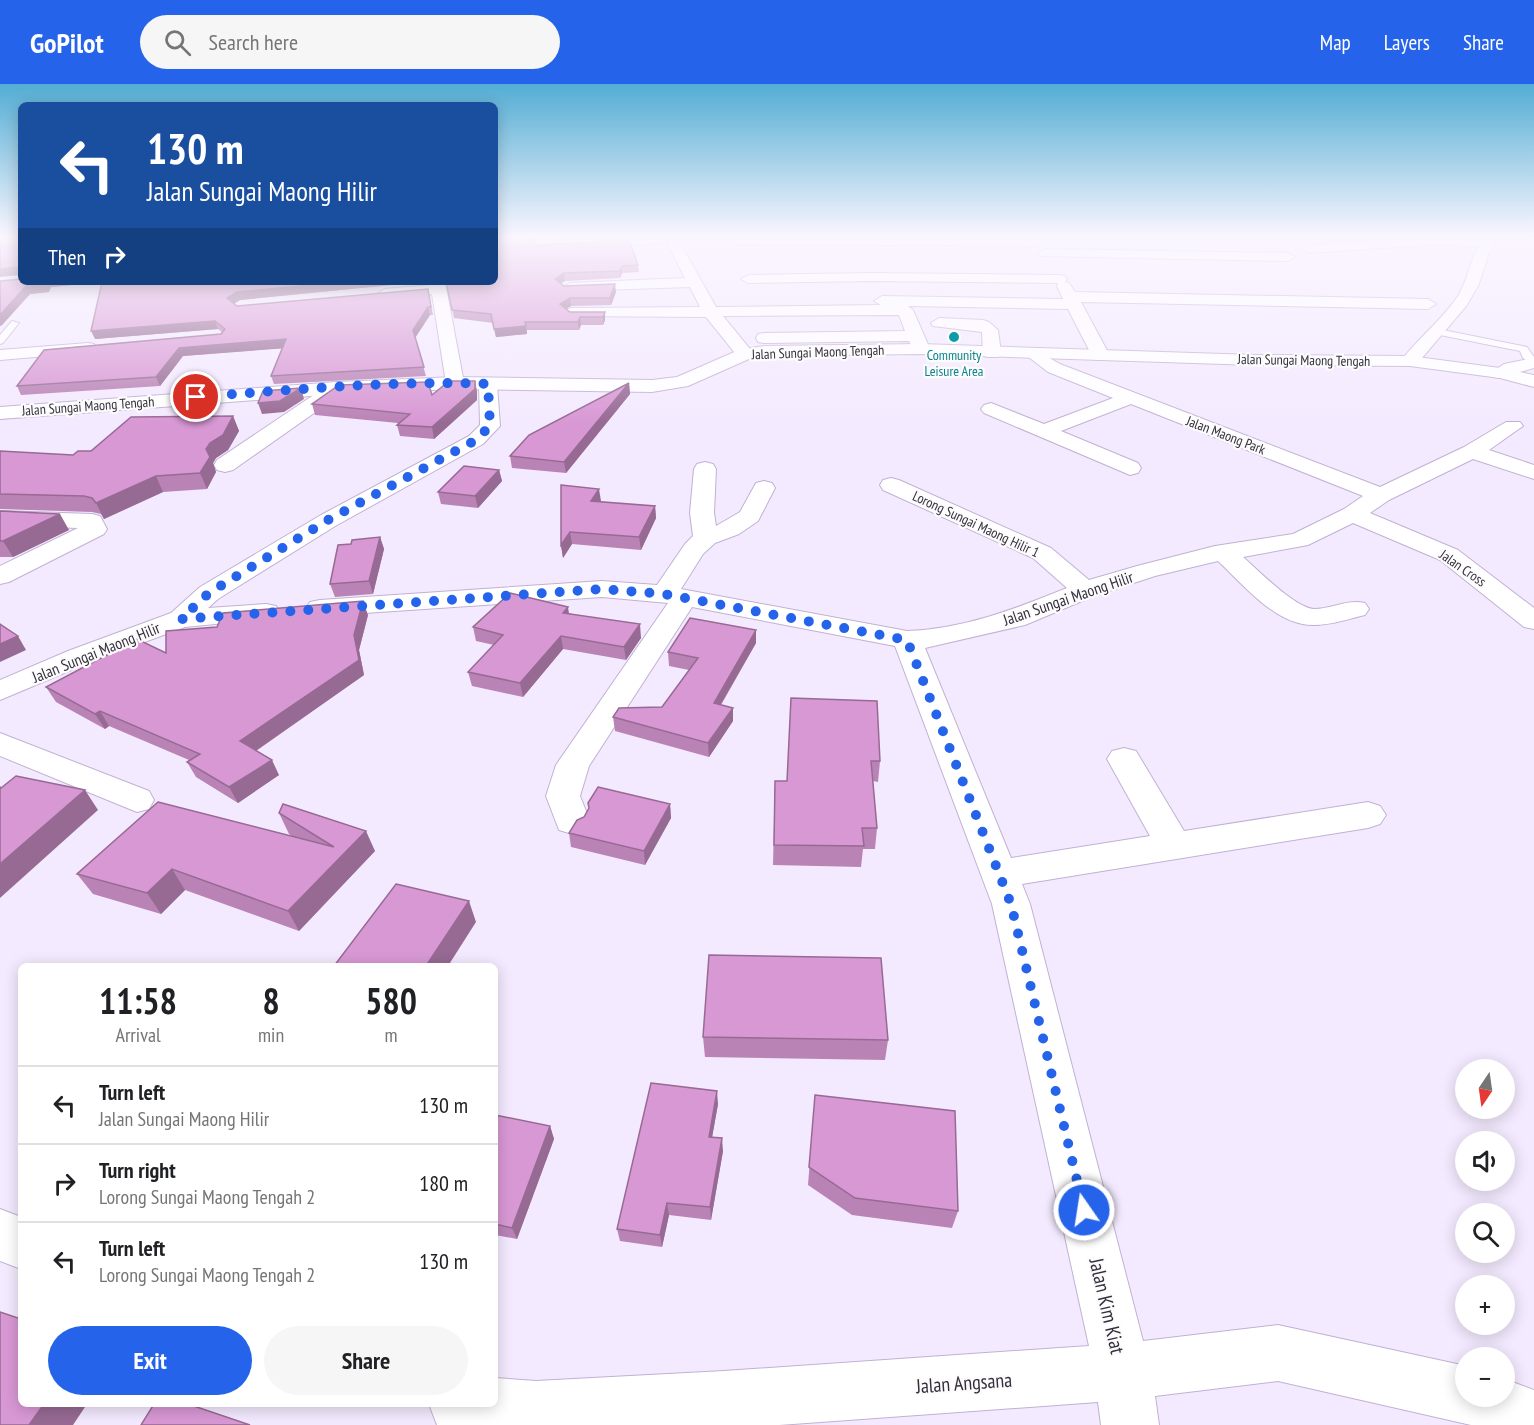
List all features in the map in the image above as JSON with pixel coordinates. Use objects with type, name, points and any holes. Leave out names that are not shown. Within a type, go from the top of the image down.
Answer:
[{"type":"street","points":[[441,299],[455,383]]},
{"type":"street","points":[[704,299],[711,312],[745,354]]},
{"type":"street","points":[[1410,361],[1438,332],[1462,299]]},
{"type":"street","points":[[1073,300],[1101,356]]},
{"type":"street","points":[[764,338],[911,324],[1073,300],[1428,304]]},
{"type":"street","points":[[571,313],[734,311],[911,324],[983,325],[990,330],[992,353]]},
{"type":"street","name":"Jalan Sungai Maong Tengah","points":[[0,412],[337,388],[455,383],[652,386],[681,382],[745,354],[911,324],[992,353],[1035,355],[1072,365],[1101,356],[1410,361],[1500,373],[1534,381]]},
{"type":"street","points":[[0,356],[104,346]]},
{"type":"street","points":[[1500,373],[1510,368],[1534,363]]},
{"type":"street","name":"Jalan Maong Park","points":[[1072,365],[1130,398],[1382,495]]},
{"type":"street","points":[[181,619],[209,593],[328,520],[476,440],[490,426],[488,384]]},
{"type":"street","points":[[225,465],[337,388]]},
{"type":"street","points":[[1044,431],[1130,398]]},
{"type":"street","points":[[991,409],[1130,468]]},
{"type":"street","name":"Jalan Sungai Maong Hilir","points":[[0,691],[78,657],[181,619],[602,589],[674,597],[907,640],[931,639],[1016,619],[1085,590],[1146,571],[1224,553],[1299,540],[1352,514],[1382,495],[1472,452],[1513,426]]},
{"type":"street","points":[[1472,452],[1534,472]]},
{"type":"street","points":[[705,469],[702,513],[706,538]]},
{"type":"street","name":"Lorong Sungai Maong Hilir 1","points":[[891,485],[1042,554],[1085,590]]},
{"type":"street","points":[[572,821],[563,796],[573,765],[674,597],[694,549],[706,538],[730,529],[750,516],[764,488]]},
{"type":"street","name":"Jalan Cross","points":[[1352,514],[1449,555],[1534,621]]},
{"type":"street","points":[[0,518],[92,521],[95,529],[0,576]]},
{"type":"street","points":[[1224,553],[1290,608],[1305,616],[1318,616],[1355,609]]},
{"type":"street","name":"Jalan Kim Kiat","points":[[907,640],[1011,904],[1126,1399]]},
{"type":"street","points":[[0,744],[137,800]]},
{"type":"street","points":[[1124,759],[1174,846]]},
{"type":"street","points":[[998,874],[1368,815]]},
{"type":"street","points":[[0,1235],[18,1242]]},
{"type":"street","name":"Jalan Angsana","points":[[497,1407],[536,1410],[727,1413],[1126,1399],[1278,1353],[1455,1393]]},
{"type":"street","points":[[1501,1407],[1534,1419]]},
{"type":"lane","points":[[0,341],[15,323]]},
{"type":"lane","points":[[1438,332],[1524,349],[1526,356],[1534,363]]},
{"type":"building","points":[[0,299],[15,299],[0,315]]},
{"type":"building","points":[[98,299],[228,299],[237,306],[320,299],[430,299],[431,307],[428,307],[413,330],[424,367],[271,376],[286,339],[179,348],[156,377],[17,386],[44,350],[221,334],[225,329],[215,321],[91,331]]},
{"type":"building","points":[[450,299],[569,299],[560,304],[570,312],[605,312],[603,317],[580,317],[578,322],[525,322],[526,326],[494,329],[491,314],[452,310]]},
{"type":"building","points":[[449,381],[475,381],[475,389],[432,427],[397,425],[410,414],[312,404],[339,385],[428,382],[432,395]]},
{"type":"building","points":[[629,383],[564,462],[510,456],[529,435]]},
{"type":"building","points":[[301,388],[280,401],[258,403],[263,391]]},
{"type":"building","points":[[233,416],[223,435],[210,443],[206,449],[210,457],[200,473],[156,476],[96,503],[92,498],[84,496],[0,494],[0,451],[73,455],[78,451],[91,451],[131,417]]},
{"type":"building","points":[[464,466],[499,470],[475,496],[438,492]]},
{"type":"building","points":[[561,485],[599,489],[591,501],[655,506],[639,537],[570,532],[561,545]]},
{"type":"building","points":[[0,511],[60,514],[0,541]]},
{"type":"building","points":[[380,537],[369,581],[330,584],[338,545],[351,544],[352,540]]},
{"type":"building","points":[[510,593],[568,607],[563,613],[640,624],[624,647],[561,636],[520,683],[468,672],[503,635],[473,627]]},
{"type":"building","points":[[363,601],[354,635],[359,660],[240,741],[272,760],[229,787],[187,762],[200,754],[100,711],[95,714],[46,687],[137,639],[166,653],[166,631],[217,627],[223,613]]},
{"type":"building","points":[[690,618],[756,630],[714,703],[733,708],[708,743],[613,717],[619,708],[662,707],[698,658],[668,652]]},
{"type":"building","points":[[0,624],[18,636],[0,644]]},
{"type":"building","points":[[791,698],[877,701],[880,761],[871,761],[877,828],[862,828],[864,846],[774,845],[775,781],[787,781]]},
{"type":"building","points":[[16,776],[85,790],[0,864],[0,787]]},
{"type":"building","points":[[598,787],[670,804],[644,851],[569,833],[577,820],[584,817],[589,808],[588,803]]},
{"type":"building","points":[[158,802],[334,847],[279,813],[283,804],[366,831],[288,911],[172,869],[147,893],[77,874]]},
{"type":"building","points":[[396,884],[469,901],[428,963],[336,963]]},
{"type":"building","points":[[709,955],[881,958],[888,1040],[703,1037]]},
{"type":"building","points":[[651,1083],[717,1091],[709,1137],[722,1138],[710,1207],[667,1203],[660,1235],[617,1229]]},
{"type":"building","points":[[815,1095],[955,1111],[958,1211],[855,1198],[809,1167]]},
{"type":"building","points":[[498,1116],[550,1126],[512,1228],[498,1225]]},
{"type":"building","points":[[0,1312],[18,1318],[18,1407],[42,1407],[29,1425],[0,1425]]},
{"type":"building","points":[[152,1407],[197,1407],[250,1425],[141,1425]]},
{"type":"place","name":"Community Leisure Area","points":[[954,337]]},
{"type":"route","points":[[196,397],[287,390],[455,383],[488,384],[490,426],[476,440],[328,520],[209,593],[181,619],[421,600],[602,589],[664,594],[907,640],[1011,904],[1084,1210]]}]
